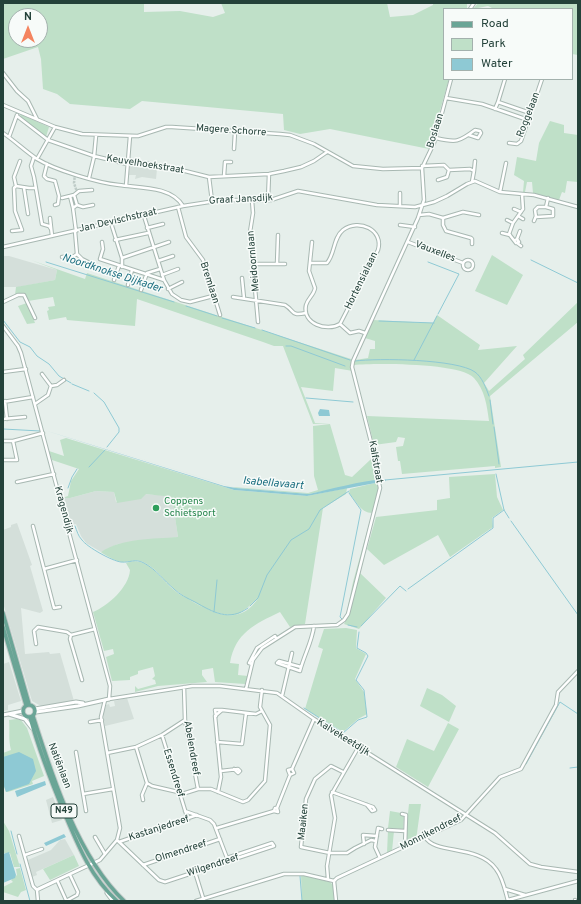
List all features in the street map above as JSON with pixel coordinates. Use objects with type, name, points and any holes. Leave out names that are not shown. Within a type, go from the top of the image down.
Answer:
[{"type":"main road","points":[[3,613],[28,705]]},
{"type":"main road","points":[[3,627],[28,705],[35,710],[31,717],[25,715],[23,711],[28,705]]},
{"type":"main road","name":"Natiënlaan","points":[[31,717],[51,781],[88,866],[117,901]]},
{"type":"main road","name":"Natiënlaan","points":[[31,717],[57,785],[93,863],[109,885],[124,901]]},
{"type":"street","points":[[470,6],[474,3]]},
{"type":"street","points":[[3,73],[17,91],[28,101],[37,119]]},
{"type":"street","name":"Boslaan","points":[[422,167],[436,138],[451,80]]},
{"type":"street","points":[[495,109],[506,80]]},
{"type":"street","name":"Roggelaan","points":[[509,143],[517,144],[521,141],[542,80]]},
{"type":"street","points":[[446,98],[482,104],[528,120]]},
{"type":"street","points":[[498,102],[530,113]]},
{"type":"street","name":"Magere Schorre","points":[[3,105],[55,127],[96,136],[144,135],[166,127],[290,135],[314,144],[348,163],[365,168],[444,165],[449,170],[470,169],[474,171]]},
{"type":"street","points":[[9,137],[19,112]]},
{"type":"street","name":"Keuvelhoekstraat","points":[[17,116],[48,140],[94,156],[128,164],[165,166],[210,177],[269,174],[301,167],[314,161],[327,152]]},
{"type":"street","points":[[51,229],[49,226],[42,224],[31,166],[55,127]]},
{"type":"street","points":[[234,149],[235,132]]},
{"type":"street","points":[[3,133],[35,158],[47,164],[89,178],[168,193],[178,199],[184,206]]},
{"type":"street","points":[[436,138],[456,141],[469,135]]},
{"type":"street","points":[[89,178],[94,156],[96,136]]},
{"type":"street","points":[[126,186],[130,136]]},
{"type":"street","points":[[475,160],[472,182],[479,182],[500,192],[548,198],[578,206]]},
{"type":"street","points":[[12,231],[22,230],[14,205],[14,188],[16,186],[14,177],[20,161]]},
{"type":"street","points":[[224,176],[225,162],[231,162]]},
{"type":"street","points":[[500,192],[506,163]]},
{"type":"street","points":[[47,164],[44,176],[47,179],[55,181],[61,197],[58,204],[55,205]]},
{"type":"street","points":[[422,167],[424,200],[422,206]]},
{"type":"street","points":[[438,180],[447,177],[449,170]]},
{"type":"street","points":[[268,200],[269,174]]},
{"type":"street","points":[[210,177],[212,201]]},
{"type":"street","name":"Graaf Jansdijk","points":[[184,206],[212,201],[268,200],[300,191],[377,205],[422,206],[447,196],[472,182]]},
{"type":"street","points":[[16,186],[36,188]]},
{"type":"street","points":[[24,188],[28,214]]},
{"type":"street","points":[[61,197],[72,196],[79,191],[92,190]]},
{"type":"street","points":[[400,193],[400,206]]},
{"type":"street","points":[[510,236],[513,223],[521,212],[523,206],[522,194]]},
{"type":"street","points":[[72,196],[77,206]]},
{"type":"street","points":[[72,196],[77,254],[88,262]]},
{"type":"street","points":[[546,207],[548,198]]},
{"type":"street","name":"Meidoornlaan","points":[[252,200],[253,213],[250,232],[258,322]]},
{"type":"street","points":[[73,208],[77,206],[83,207],[93,205]]},
{"type":"street","name":"Jan Devischstraat","points":[[3,247],[184,206]]},
{"type":"street","name":"Kalfstraat","points":[[246,689],[252,664],[249,664],[257,648],[275,636],[276,638],[295,627],[337,625],[344,620],[348,614],[355,582],[374,514],[380,483],[352,365],[353,358],[415,227],[422,206]]},
{"type":"street","name":"Bremlaan","points":[[178,207],[186,237],[203,260],[220,315]]},
{"type":"street","points":[[534,222],[536,208],[546,207],[553,209],[553,216],[538,218],[536,216]]},
{"type":"street","points":[[514,209],[521,212]]},
{"type":"street","points":[[419,215],[429,214],[443,218],[463,212],[479,215]]},
{"type":"street","points":[[144,216],[162,275],[168,289],[174,297],[185,302],[194,302],[213,296]]},
{"type":"street","points":[[518,216],[522,219]]},
{"type":"street","points":[[50,218],[52,236]]},
{"type":"street","points":[[443,218],[443,225],[446,231],[471,238],[472,244]]},
{"type":"street","points":[[507,220],[513,223]]},
{"type":"street","points":[[111,223],[115,240],[122,258],[121,266],[114,280]]},
{"type":"street","points":[[147,228],[163,224]]},
{"type":"street","points":[[400,225],[415,227]]},
{"type":"street","name":"Hortensialaan","points":[[310,263],[327,263],[330,260],[339,235],[346,228],[364,226],[371,228],[377,233],[379,241],[378,250],[340,324]]},
{"type":"street","points":[[115,240],[148,232]]},
{"type":"street","points":[[517,241],[520,232]]},
{"type":"street","points":[[502,233],[517,241],[520,246]]},
{"type":"street","points":[[277,264],[278,235]]},
{"type":"street","points":[[102,242],[103,249],[100,259],[164,280]]},
{"type":"street","points":[[122,258],[169,242]]},
{"type":"street","points":[[312,242],[310,271],[315,290],[308,300],[306,313],[314,323],[325,328],[332,328],[340,324],[350,333],[358,331],[365,333]]},
{"type":"street","name":"Vauxelles","points":[[408,242],[463,263]]},
{"type":"street","points":[[62,257],[74,256],[77,254]]},
{"type":"street","points":[[158,261],[173,256]]},
{"type":"street","name":"Vauxelles","points":[[466,260],[470,260],[473,263],[472,267],[466,270],[463,267],[463,263],[466,260]]},
{"type":"street","points":[[253,264],[285,264]]},
{"type":"street","points":[[141,290],[146,275],[160,269]]},
{"type":"street","points":[[128,285],[132,270]]},
{"type":"street","points":[[162,275],[178,270]]},
{"type":"street","points":[[242,278],[244,298]]},
{"type":"street","points":[[168,289],[182,282]]},
{"type":"street","points":[[3,302],[18,295],[24,295],[35,318]]},
{"type":"street","points":[[233,297],[285,305],[293,314],[297,315],[306,313]]},
{"type":"street","name":"Kragendijk","points":[[3,326],[18,346],[26,369],[110,686],[107,699],[102,708],[102,720],[120,828],[118,841]]},
{"type":"street","points":[[3,372],[26,369]]},
{"type":"street","points":[[42,374],[51,386]]},
{"type":"street","points":[[51,386],[57,385],[64,380]]},
{"type":"street","points":[[35,404],[48,395],[51,386]]},
{"type":"street","points":[[7,419],[4,402],[33,397]]},
{"type":"street","points":[[3,419],[25,417]]},
{"type":"street","points":[[3,441],[13,441],[43,433]]},
{"type":"street","points":[[3,460],[17,460],[13,441]]},
{"type":"street","points":[[17,482],[54,474]]},
{"type":"street","points":[[33,526],[54,608],[60,607]]},
{"type":"street","points":[[44,569],[77,560]]},
{"type":"street","points":[[301,667],[279,661],[277,663],[300,671],[307,648],[312,641],[314,626]]},
{"type":"street","points":[[36,644],[34,631],[38,627],[67,632],[71,635],[95,629]]},
{"type":"street","points":[[71,635],[70,639],[82,680]]},
{"type":"street","points":[[282,696],[290,668],[292,653]]},
{"type":"street","name":"Monnikendreef","points":[[334,881],[337,878],[453,824],[466,815],[500,777],[521,769],[556,705],[558,692],[578,671]]},
{"type":"street","name":"Kalvekeetdijk","points":[[35,710],[76,702],[83,703],[184,686],[210,686],[262,690],[282,696],[314,720],[499,836],[530,864],[538,867],[578,872]]},
{"type":"street","name":"Abelendreef","points":[[179,793],[198,789],[185,720],[184,686]]},
{"type":"street","points":[[198,789],[206,788],[243,802],[248,800],[263,785],[270,725],[260,707],[262,690]]},
{"type":"street","points":[[218,792],[221,781],[221,771],[217,742],[216,716],[222,710],[256,714],[262,711]]},
{"type":"street","points":[[3,715],[23,711]]},
{"type":"street","points":[[217,742],[242,744],[246,713]]},
{"type":"street","points":[[9,714],[25,719],[34,730]]},
{"type":"street","points":[[90,722],[102,720]]},
{"type":"street","points":[[107,753],[136,747],[162,735],[185,720]]},
{"type":"street","points":[[217,828],[278,812],[277,808],[290,775],[288,770],[292,769],[314,720]]},
{"type":"street","name":"Essendreef","points":[[162,735],[188,820]]},
{"type":"street","points":[[136,747],[148,783],[152,786],[179,793]]},
{"type":"street","points":[[328,879],[327,866],[335,818],[331,800],[332,792],[358,748]]},
{"type":"street","points":[[76,752],[86,812]]},
{"type":"street","name":"Maaiken","points":[[330,853],[301,847],[306,799],[315,779],[331,766],[343,772]]},
{"type":"street","points":[[221,771],[234,769]]},
{"type":"street","points":[[143,800],[142,795],[148,783]]},
{"type":"street","points":[[83,794],[113,789]]},
{"type":"street","points":[[332,792],[367,805]]},
{"type":"street","points":[[185,811],[212,821],[217,828],[227,859]]},
{"type":"street","points":[[402,814],[406,815],[405,847]]},
{"type":"street","name":"Kastanjedreef","points":[[118,841],[188,820],[197,815]]},
{"type":"street","points":[[380,858],[376,850],[376,836],[378,828],[382,829]]},
{"type":"street","points":[[388,830],[405,831]]},
{"type":"street","points":[[364,844],[364,835],[376,836]]},
{"type":"street","points":[[19,836],[33,886],[37,889],[38,901]]},
{"type":"street","points":[[95,837],[105,854]]},
{"type":"street","points":[[425,837],[432,845],[473,853],[483,858],[496,868],[508,900],[578,881]]},
{"type":"street","name":"Olmendreef","points":[[143,865],[220,839]]},
{"type":"street","points":[[330,853],[350,853],[355,848],[372,840],[376,841]]},
{"type":"street","points":[[37,889],[40,889],[88,866],[105,854],[118,841]]},
{"type":"street","name":"Wilgendreef","points":[[118,841],[159,880],[165,882],[195,872],[227,859],[272,843],[274,846],[227,859]]},
{"type":"street","points":[[25,855],[42,849]]},
{"type":"street","points":[[195,872],[204,900]]},
{"type":"street","points":[[196,901],[204,900],[284,874],[299,873],[334,881],[336,901]]},
{"type":"street","points":[[57,881],[66,900],[77,895],[78,892],[70,875]]},
{"type":"street","points":[[105,888],[113,901]]},
{"type":"street","points":[[504,889],[526,895]]},
{"type":"shaded area","points":[[130,166],[157,169],[156,179],[142,177],[135,179],[136,175],[129,175]]},
{"type":"shaded area","points":[[3,256],[9,256],[57,270],[55,280],[19,287],[3,287]]},
{"type":"shaded area","points":[[96,491],[114,492],[116,502],[145,494],[172,496],[178,537],[118,544],[101,552],[86,543],[76,524],[69,525],[62,498],[70,498]]},
{"type":"shaded area","points":[[17,523],[32,565],[30,566],[43,611],[40,613],[21,608],[25,654],[49,652],[50,654],[60,653],[74,701],[41,706],[32,701],[3,603],[3,530]]},
{"type":"shaded area","points":[[9,662],[21,701],[8,705],[8,710],[3,711],[3,664]]},
{"type":"shaded area","points":[[127,698],[134,719],[105,726],[103,714],[106,705],[109,704],[110,707],[115,706],[114,701]]},
{"type":"shaded area","points":[[53,797],[62,820],[52,823],[46,800]]},
{"type":"shaded area","points":[[65,839],[74,855],[36,872],[37,875],[32,877],[28,860],[51,850],[60,840]]},
{"type":"green space","points":[[3,3],[144,3],[144,12],[180,11],[213,17],[225,13],[221,3],[387,3],[390,17],[413,15],[433,5],[433,3],[467,3],[467,8],[443,8],[443,80],[449,80],[429,149],[330,129],[300,134],[284,130],[283,114],[142,101],[130,109],[70,104],[57,94],[43,89],[41,59],[38,48],[48,48],[48,8],[8,8],[8,48],[35,48],[3,59]]},
{"type":"green space","points":[[478,3],[578,3],[578,55],[573,54],[573,8],[492,8],[488,6],[474,8]]},
{"type":"green space","points":[[20,114],[49,127],[46,137],[21,118]]},
{"type":"green space","points":[[550,121],[564,125],[564,133],[578,135],[578,182],[567,181],[565,193],[562,192],[559,200],[533,193],[532,182],[527,182],[525,192],[523,192],[524,181],[514,175],[517,157],[536,161],[539,143]]},
{"type":"green space","points":[[492,255],[523,275],[507,305],[475,291]]},
{"type":"green space","points":[[31,260],[85,279],[87,273],[351,359],[353,371],[335,368],[333,391],[301,387],[315,423],[330,423],[313,424],[283,346],[274,346],[137,299],[135,326],[67,320],[66,317],[49,320],[47,311],[49,310],[48,307],[55,306],[53,297],[28,301],[24,293],[15,295],[16,287],[55,280],[57,270]]},
{"type":"green space","points":[[578,302],[578,322],[490,396],[501,467],[495,468],[495,466],[402,474],[396,447],[403,446],[405,438],[398,437],[396,442],[374,445],[367,416],[489,421],[481,388],[474,378],[466,373],[453,369],[417,365],[354,365],[355,360],[368,358],[370,349],[375,349],[375,341],[365,338],[373,320],[433,323],[437,315],[480,345],[478,350],[517,346],[484,383],[489,391],[525,359],[523,355]]},
{"type":"green space","points":[[27,303],[35,323],[27,324],[18,306]]},
{"type":"green space","points":[[330,424],[345,475],[352,477],[373,459],[378,480],[309,494],[236,488],[44,429],[233,487],[308,493],[318,490],[314,476],[313,426]]},
{"type":"green space","points":[[66,438],[234,490],[307,496],[347,488],[346,494],[323,508],[305,624],[290,627],[280,612],[262,621],[241,637],[236,644],[230,663],[239,664],[238,675],[248,676],[245,684],[215,682],[213,668],[202,670],[202,675],[207,682],[158,686],[135,692],[135,686],[138,689],[156,684],[155,680],[152,679],[155,676],[153,667],[138,671],[138,674],[130,677],[130,680],[112,681],[106,657],[114,654],[113,649],[104,651],[93,612],[111,601],[122,589],[129,576],[130,570],[126,563],[134,561],[147,565],[152,568],[175,591],[188,599],[172,587],[153,568],[145,563],[136,560],[122,562],[112,559],[101,552],[109,547],[128,542],[178,537],[172,497],[146,494],[141,499],[117,503],[114,492],[96,491],[70,498],[62,498],[68,496],[71,481],[79,469],[52,460],[49,451],[64,456],[60,440]],"holes":[[[259,597],[245,612],[237,615],[231,615],[238,614],[247,608]]]},
{"type":"green space","points":[[495,474],[497,497],[503,510],[492,518],[493,527],[450,557],[438,535],[384,565],[367,549],[376,517],[437,510],[437,500],[450,498],[449,477]]},
{"type":"green space","points":[[379,482],[379,490],[348,611],[344,618],[372,513],[365,511],[359,506],[349,493],[350,489]]},
{"type":"green space","points":[[359,572],[386,598],[359,629],[344,624],[350,612]]},
{"type":"green space","points":[[346,628],[357,630],[356,648],[366,654],[355,679],[364,692],[367,714],[358,719],[343,732],[305,709],[323,649],[318,647],[324,629]]},
{"type":"green space","points":[[427,688],[442,695],[456,706],[449,722],[420,706]]},
{"type":"green space","points":[[9,720],[21,720],[27,728],[44,776],[32,781],[33,784],[6,792],[3,784],[3,753],[11,750],[9,739]]},
{"type":"green space","points":[[448,723],[459,729],[428,787],[396,767],[407,739],[434,751]]},
{"type":"green space","points":[[409,804],[421,804],[416,840],[409,843],[405,841]]},
{"type":"green space","points":[[390,811],[401,813],[404,816],[403,829],[388,828]]},
{"type":"green space","points":[[3,821],[9,831],[20,867],[14,867],[10,853],[3,853]]},
{"type":"green space","points":[[388,830],[394,831],[392,851],[387,853]]},
{"type":"green space","points":[[74,855],[79,866],[50,880],[43,869]]},
{"type":"green space","points":[[20,868],[26,890],[21,892],[18,897],[3,892],[3,887],[13,882],[11,880],[17,875],[16,869]]},
{"type":"green space","points":[[301,875],[330,882],[333,885],[334,901],[302,901]]},
{"type":"water","points":[[320,409],[329,410],[330,416],[319,416],[318,413]]},
{"type":"water","points":[[44,430],[224,486],[236,488],[309,494],[365,481],[385,479],[386,481],[307,496],[234,490]]},
{"type":"water","points":[[19,752],[33,759],[36,771],[29,784],[6,792],[3,783],[3,757]]},
{"type":"water","points":[[45,781],[46,785],[17,797],[15,791]]},
{"type":"water","points":[[64,834],[66,837],[46,846],[44,843]]},
{"type":"water","points":[[9,852],[16,875],[15,878],[3,883],[3,854]]},
{"type":"waterway","points":[[531,260],[578,283]]},
{"type":"waterway","name":"Noordknokse Dijkader","points":[[46,262],[174,302]]},
{"type":"waterway","points":[[428,262],[459,274],[438,314]]},
{"type":"waterway","name":"Noordknokse Dijkader","points":[[186,306],[217,316]]},
{"type":"waterway","points":[[414,360],[437,316]]},
{"type":"waterway","name":"Noordknokse Dijkader","points":[[222,318],[255,328]]},
{"type":"waterway","points":[[3,320],[20,342],[30,347],[37,356],[49,364],[59,376],[71,383]]},
{"type":"waterway","points":[[379,321],[434,323]]},
{"type":"waterway","name":"Noordknokse Dijkader","points":[[262,330],[350,360]]},
{"type":"waterway","points":[[286,346],[291,346],[345,366]]},
{"type":"waterway","name":"Noordknokse Dijkader","points":[[355,361],[417,360],[452,364],[475,372],[484,383],[489,396]]},
{"type":"waterway","points":[[72,384],[89,391]]},
{"type":"waterway","points":[[94,393],[104,402],[119,428],[119,432],[107,447]]},
{"type":"waterway","points":[[306,398],[353,402]]},
{"type":"waterway","name":"Noordknokse Dijkader","points":[[490,400],[493,424]]},
{"type":"waterway","name":"Noordknokse Dijkader","points":[[494,427],[499,464]]},
{"type":"waterway","name":"Isabellavaart","points":[[3,429],[40,431]]},
{"type":"waterway","points":[[89,467],[105,450]]},
{"type":"waterway","name":"Isabellavaart","points":[[385,480],[578,462]]},
{"type":"waterway","points":[[68,488],[77,469]]},
{"type":"waterway","points":[[496,474],[504,510],[509,518]]},
{"type":"waterway","points":[[250,606],[258,598],[267,575],[291,540],[309,529],[320,510],[349,491]]},
{"type":"waterway","points":[[342,619],[340,617],[361,510],[349,493]]},
{"type":"waterway","points":[[408,589],[493,528],[493,518],[504,510]]},
{"type":"waterway","points":[[511,521],[578,615]]},
{"type":"waterway","points":[[75,526],[81,538],[94,550],[117,561],[138,561],[144,563],[179,593],[208,609],[228,615],[241,612],[248,608]]},
{"type":"waterway","points":[[214,612],[217,580]]},
{"type":"waterway","points":[[361,626],[400,586],[406,591]]},
{"type":"waterway","points":[[348,625],[357,627]]},
{"type":"waterway","points":[[304,708],[343,733],[358,720],[367,717],[364,690],[356,680],[368,656],[366,653],[357,648],[359,632]]},
{"type":"waterway","points":[[526,764],[560,702],[578,714]]},
{"type":"waterway","points":[[570,768],[578,767]]},
{"type":"waterway","points":[[11,831],[17,854]]},
{"type":"waterway","points":[[20,864],[30,901]]},
{"type":"waterway","points":[[300,876],[302,901]]},
{"type":"tunnel","points":[[75,174],[74,183],[77,192]]},
{"type":"place","name":"Coppens Schietsport","points":[[156,508]]}]
